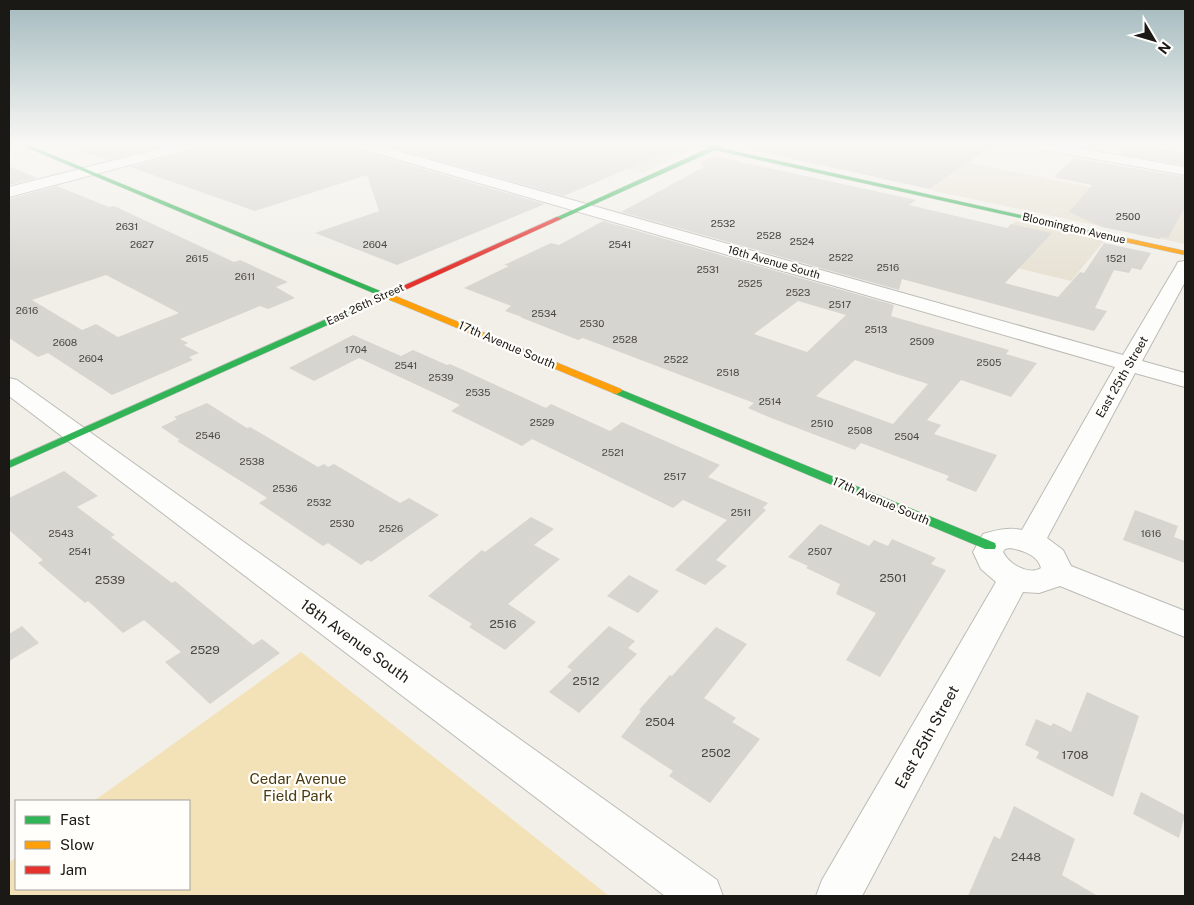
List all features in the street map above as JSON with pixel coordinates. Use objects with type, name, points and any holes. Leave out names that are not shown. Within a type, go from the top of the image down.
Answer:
[{"type":"street","points":[[9,192],[27,187]]},
{"type":"street","name":"17th Avenue South","points":[[126,187],[990,546]]},
{"type":"street","name":"16th Avenue South","points":[[512,187],[1185,380]]},
{"type":"street","name":"East 26th Street","points":[[9,465],[626,187]]},
{"type":"street","name":"Bloomington Avenue","points":[[897,187],[1185,253]]},
{"type":"street","name":"East 25th Street","points":[[1030,542],[1128,364],[1185,266]]},
{"type":"street","name":"18th Avenue South","points":[[9,385],[702,896]]},
{"type":"street","points":[[1001,539],[1020,539],[1030,542],[1040,546],[1054,559],[1057,572],[1052,577],[1036,582],[1014,578],[1000,570],[990,559],[990,546],[1001,539]]},
{"type":"street","points":[[1057,572],[1185,626]]},
{"type":"street","name":"East 25th Street","points":[[838,896],[1014,578]]},
{"type":"shaded area","points":[[934,187],[1090,187],[1185,206],[1185,244],[930,190]]},
{"type":"shaded area","points":[[1016,221],[1104,241],[1071,281],[976,258]]},
{"type":"green space","name":"Cedar Avenue Field Park","points":[[301,652],[609,896],[9,896],[9,863],[15,858],[15,890],[190,890],[190,800],[95,800]]},
{"type":"building","points":[[52,187],[60,187],[109,207],[114,206],[234,262],[240,260],[288,282],[276,287],[295,298],[268,309],[260,306],[180,339],[188,343],[184,345],[199,353],[189,357],[193,360],[112,395],[48,353],[38,357],[9,338],[9,199]],"holes":[[[106,275],[179,313],[118,337],[96,324],[82,330],[32,300]]]},
{"type":"building","points":[[187,187],[329,187],[255,211]]},
{"type":"building","points":[[371,187],[487,187],[545,204],[397,265],[315,233],[379,211]]},
{"type":"building","points":[[533,187],[584,187],[564,196]]},
{"type":"building","points":[[667,187],[857,187],[916,200],[909,205],[1007,228],[1011,224],[1052,233],[1005,283],[1058,297],[1080,272],[1084,273],[1104,243],[1151,253],[1141,270],[1132,268],[1129,273],[1114,270],[1095,308],[1107,311],[1094,331],[902,279],[899,290],[621,212]]},
{"type":"building","points":[[1090,187],[1185,187],[1185,207],[1168,238],[1161,237],[1159,239],[1102,227],[1069,212]]},
{"type":"building","points":[[603,221],[894,305],[891,316],[1009,350],[1006,354],[1037,363],[1011,397],[961,380],[927,420],[941,425],[934,434],[997,455],[976,492],[946,480],[949,476],[861,443],[855,450],[771,418],[748,408],[754,403],[583,338],[578,340],[520,317],[522,317],[505,311],[511,306],[464,288],[509,266],[504,265],[551,243],[559,245]],"holes":[[[798,301],[846,315],[807,352],[754,334]],[[855,360],[896,374],[928,384],[893,424],[816,396]]]},
{"type":"building","points":[[353,335],[401,356],[413,350],[447,365],[450,364],[546,408],[551,404],[610,431],[622,422],[720,465],[708,477],[768,503],[763,508],[766,510],[716,560],[727,566],[705,585],[675,570],[727,520],[683,500],[673,508],[532,439],[522,446],[451,411],[460,405],[359,358],[314,381],[289,368]]},
{"type":"building","points":[[207,403],[247,428],[250,427],[318,467],[324,464],[328,467],[334,464],[400,503],[409,498],[439,515],[371,562],[368,560],[361,565],[328,543],[323,546],[259,503],[267,498],[177,441],[180,440],[161,427],[177,419],[174,417]]},
{"type":"building","points":[[64,471],[98,496],[77,507],[115,535],[111,537],[172,583],[175,581],[253,645],[262,639],[280,653],[210,704],[165,662],[181,652],[144,620],[123,633],[88,601],[85,603],[38,563],[43,560],[9,530],[9,498]]},
{"type":"building","points":[[1135,510],[1178,526],[1174,537],[1185,541],[1185,563],[1123,540]]},
{"type":"building","points":[[531,517],[554,529],[534,545],[560,559],[508,604],[536,622],[505,650],[469,627],[472,624],[428,596],[482,550],[485,552]]},
{"type":"building","points":[[820,524],[869,546],[874,540],[888,546],[892,539],[936,558],[931,564],[946,570],[880,677],[846,660],[876,613],[836,594],[840,584],[788,557]]},
{"type":"building","points":[[629,575],[659,591],[638,613],[607,596]]},
{"type":"building","points":[[22,626],[39,643],[9,661],[9,634]]},
{"type":"building","points":[[609,626],[635,641],[628,648],[637,654],[579,713],[549,692],[572,670],[567,667]]},
{"type":"building","points":[[716,627],[747,644],[704,698],[736,718],[732,722],[760,739],[710,803],[669,776],[673,771],[621,737],[641,711],[639,710]]},
{"type":"building","points":[[1087,692],[1139,716],[1113,797],[1036,758],[1039,752],[1025,745],[1036,719],[1051,726],[1053,723],[1071,732]]},
{"type":"building","points":[[1141,792],[1185,815],[1179,838],[1133,814]]},
{"type":"building","points":[[1014,806],[1075,839],[1062,875],[1098,896],[968,896],[994,836],[1000,839]]},
{"type":"traffic: fast","points":[[126,187],[393,298]]},
{"type":"traffic: fast","points":[[557,219],[627,187]]},
{"type":"traffic: fast","points":[[891,187],[1115,237]]},
{"type":"traffic: fast","points":[[9,465],[369,303]]},
{"type":"traffic: fast","points":[[617,391],[990,546]]},
{"type":"traffic: slow","points":[[1115,237],[1185,253]]},
{"type":"traffic: slow","points":[[393,298],[617,391]]},
{"type":"traffic: jam","points":[[369,303],[557,219]]}]
